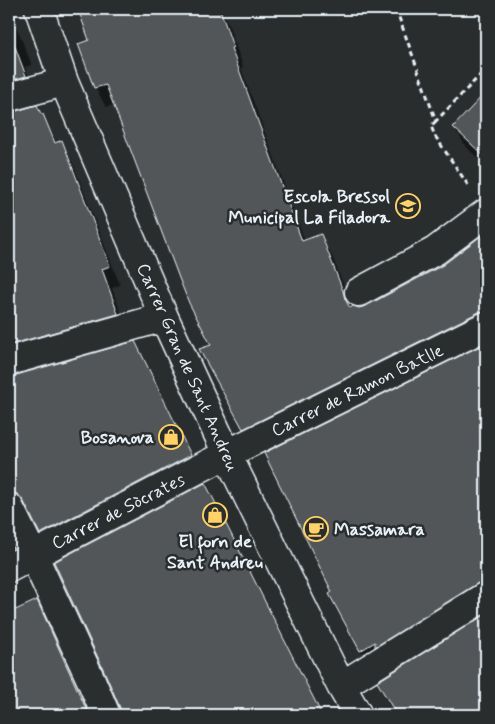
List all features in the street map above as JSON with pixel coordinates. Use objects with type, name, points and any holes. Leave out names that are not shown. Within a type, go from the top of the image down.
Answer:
[{"type":"street","name":"Carrer Gran de Sant Andreu","points":[[39,9],[64,82],[164,317],[227,454],[341,686],[358,715]]},
{"type":"street","points":[[9,97],[64,82]]},
{"type":"street","points":[[360,292],[435,251],[486,213]]},
{"type":"street","points":[[9,361],[164,317]]},
{"type":"street","name":"Carrer de Ramon Batlle","points":[[227,454],[486,326]]},
{"type":"street","name":"Carrer de Sòcrates","points":[[9,568],[227,454]]},
{"type":"street","points":[[9,507],[106,715]]},
{"type":"street","points":[[341,686],[486,596]]},
{"type":"path","points":[[396,9],[436,121]]},
{"type":"path","points":[[470,188],[435,136],[431,126],[486,69]]},
{"type":"building","points":[[78,9],[220,9],[233,47],[231,48],[302,241],[321,234],[350,308],[353,306],[359,308],[366,306],[443,265],[486,232],[486,310],[243,429],[199,349],[211,345],[189,303],[106,85],[94,88],[78,44],[89,40]]},
{"type":"building","points":[[11,36],[26,76],[9,81],[9,37]]},
{"type":"building","points":[[486,92],[486,158],[453,127]]},
{"type":"building","points":[[37,105],[41,114],[43,114],[55,143],[62,140],[110,266],[102,269],[118,314],[9,345],[9,112]]},
{"type":"building","points":[[135,341],[191,455],[40,534],[23,500],[17,494],[9,492],[9,376]]},
{"type":"building","points":[[486,343],[486,580],[478,583],[375,647],[375,642],[360,651],[329,594],[332,592],[264,453]]},
{"type":"building","points":[[205,483],[322,715],[123,715],[54,562]]},
{"type":"building","points":[[37,600],[87,711],[80,715],[9,715],[9,613]]},
{"type":"building","points":[[486,614],[486,715],[397,715],[377,682]]},
{"type":"place","name":"Escola Bressol Municipal La Filadora","points":[[408,206]]},
{"type":"place","name":"Bosanova","points":[[171,437]]},
{"type":"place","name":"El forn de Sant Andreu","points":[[215,515]]},
{"type":"place","name":"Massamara","points":[[316,529]]}]
